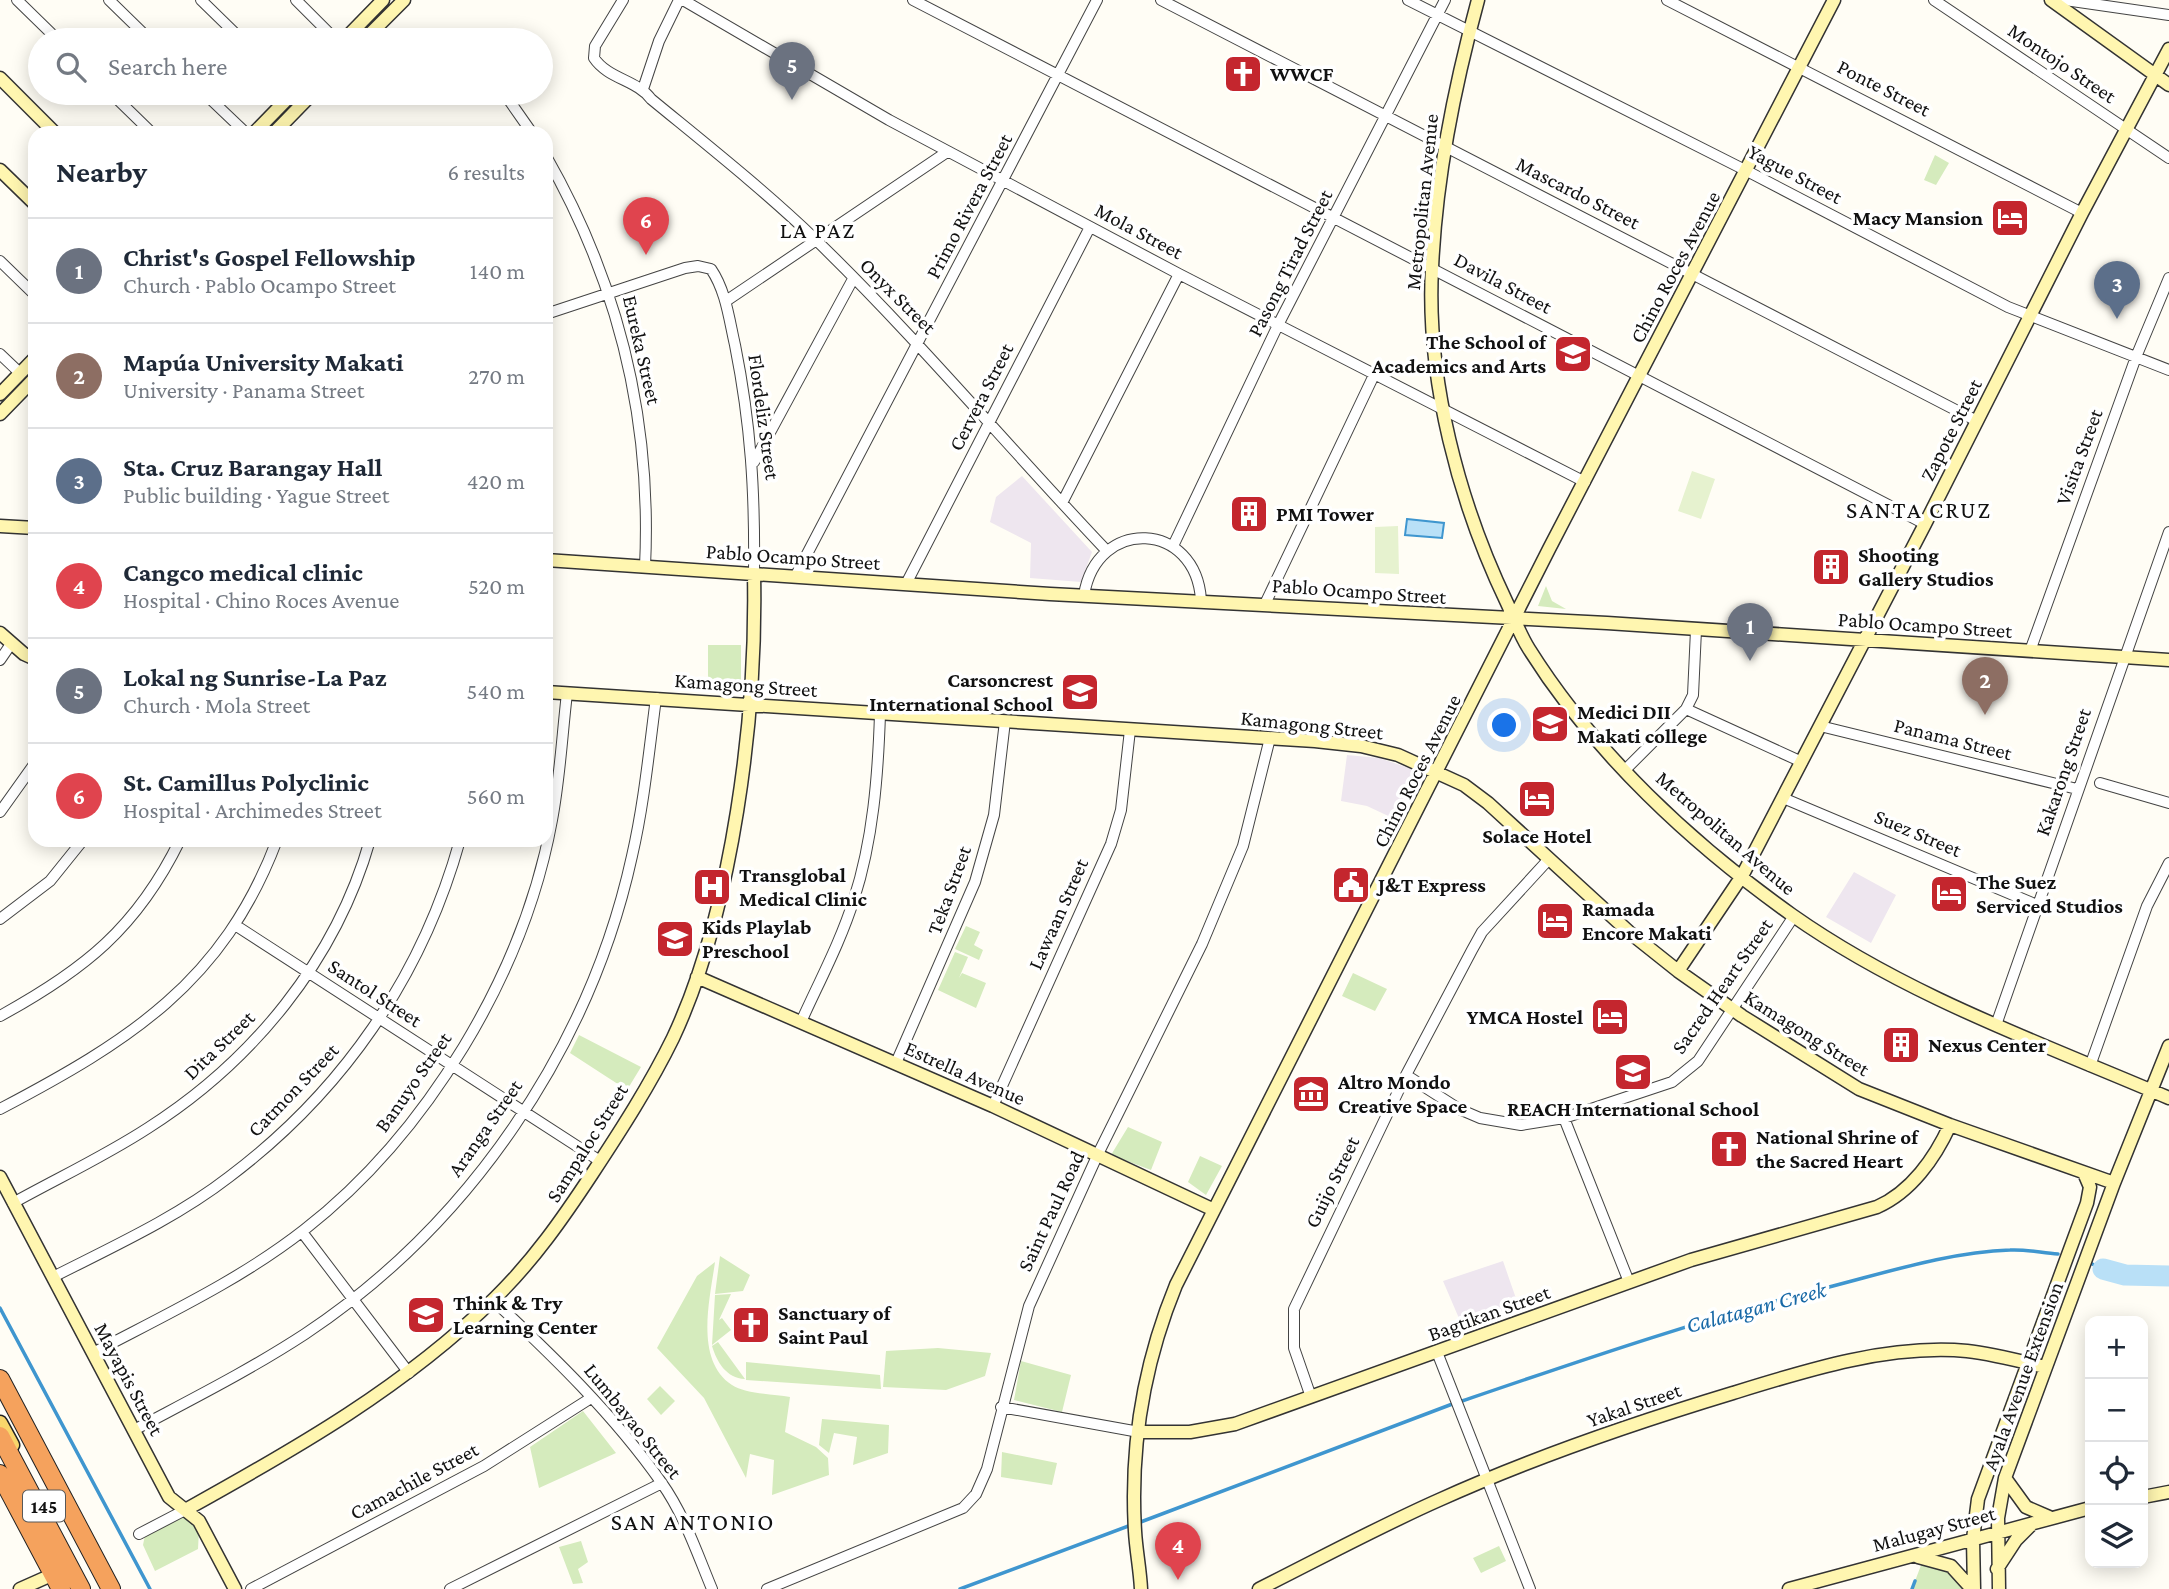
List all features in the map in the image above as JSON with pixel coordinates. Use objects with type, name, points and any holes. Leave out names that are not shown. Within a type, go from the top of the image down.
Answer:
[{"type":"highway","points":[[0,1379],[111,1589]]},
{"type":"highway","points":[[0,1436],[80,1589]]},
{"type":"highway","points":[[0,1474],[61,1589]]},
{"type":"main road","name":"145","points":[[0,1423],[88,1589]]},
{"type":"main road","name":"145","points":[[2,1494],[50,1583]]},
{"type":"street","points":[[17,0],[46,28]]},
{"type":"street","points":[[109,0],[138,28]]},
{"type":"street","points":[[201,0],[230,28]]},
{"type":"street","points":[[296,0],[324,28]]},
{"type":"street","points":[[376,28],[404,0]]},
{"type":"street","name":"Onyx Street","points":[[623,0],[595,46],[594,58],[601,68],[629,85],[643,89],[651,99],[755,184],[817,241],[918,344],[1106,550]]},
{"type":"street","points":[[643,89],[659,41],[681,0]]},
{"type":"street","name":"Mola Street","points":[[681,0],[947,152],[1585,482]]},
{"type":"street","name":"Davila Street","points":[[913,0],[1057,77],[1432,267],[1925,524]]},
{"type":"street","name":"Primo Rivera Street","points":[[795,577],[1097,0]]},
{"type":"street","name":"Mascardo Street","points":[[1161,0],[1977,421]]},
{"type":"street","name":"Yague Street","points":[[1408,0],[2029,317],[2169,370]]},
{"type":"street","name":"Pasong Tirad Street","points":[[1173,546],[1278,325],[1445,0]]},
{"type":"street","name":"Metropolitan Avenue","points":[[1478,0],[1444,146],[1432,267],[1433,323],[1444,409],[1468,508],[1528,647],[1625,770],[1672,817],[1794,916],[1901,979],[1996,1026],[2169,1098]]},
{"type":"street","name":"Ponte Street","points":[[1667,0],[2082,213]]},
{"type":"street","name":"Chino Roces Avenue","points":[[1141,1589],[1134,1513],[1143,1391],[1160,1328],[1176,1285],[1639,376],[1834,0]]},
{"type":"street","name":"Montojo Street","points":[[1934,0],[2169,158]]},
{"type":"street","points":[[2052,0],[2169,85]]},
{"type":"street","points":[[2065,0],[2169,15]]},
{"type":"street","points":[[355,28],[381,1],[391,12]]},
{"type":"street","name":"Zapote Street","points":[[1678,971],[1742,876],[1925,524],[2082,213],[2169,50]]},
{"type":"street","points":[[0,78],[48,126]]},
{"type":"street","points":[[123,105],[145,126]]},
{"type":"street","points":[[217,105],[239,126]]},
{"type":"street","points":[[262,126],[287,105]]},
{"type":"street","points":[[278,126],[291,105]]},
{"type":"street","points":[[512,105],[527,126]]},
{"type":"street","points":[[726,301],[947,152]]},
{"type":"street","points":[[0,170],[28,197]]},
{"type":"street","name":"Eureka Street","points":[[553,170],[590,241],[610,293],[625,347],[640,425],[647,513],[645,567]]},
{"type":"street","name":"Cervera Street","points":[[906,584],[1090,227]]},
{"type":"street","points":[[0,261],[28,288]]},
{"type":"street","name":"Flordeliz Street","points":[[610,293],[685,268],[698,265],[711,269],[726,301],[753,462],[754,574]]},
{"type":"street","points":[[1062,503],[1179,274]]},
{"type":"street","name":"Visita Street","points":[[2030,651],[2136,357],[2169,278]]},
{"type":"street","points":[[753,462],[853,279]]},
{"type":"street","points":[[553,312],[610,293]]},
{"type":"street","points":[[0,354],[20,373]]},
{"type":"street","points":[[0,394],[28,365]]},
{"type":"street","points":[[1265,604],[1374,375]]},
{"type":"street","points":[[0,414],[28,385]]},
{"type":"street","points":[[0,526],[28,528]]},
{"type":"street","name":"Kakarong Street","points":[[1996,1026],[2169,532]]},
{"type":"street","points":[[1084,595],[1090,570],[1106,550],[1122,541],[1139,538],[1157,539],[1173,546],[1195,570],[1201,600]]},
{"type":"street","name":"Pablo Ocampo Street","points":[[553,560],[1084,595],[1864,639],[2169,660]]},
{"type":"street","name":"Sampaloc Street","points":[[139,1534],[326,1431],[410,1373],[493,1300],[545,1242],[600,1161],[672,1038],[697,977],[722,884],[744,759],[750,704],[754,574]]},
{"type":"street","points":[[1625,770],[1686,709],[1693,695],[1696,630]]},
{"type":"street","points":[[0,633],[28,655]]},
{"type":"street","points":[[0,660],[11,644]]},
{"type":"street","name":"Kamagong Street","points":[[553,692],[1270,738],[1361,746],[1398,755],[1439,771],[1482,798],[1629,932],[1678,971],[1733,1010],[1859,1089],[2114,1183]]},
{"type":"street","name":"Banuyo Street","points":[[553,812],[567,693]]},
{"type":"street","name":"Aranga Street","points":[[134,1430],[268,1356],[353,1298],[443,1217],[487,1164],[554,1064],[576,1019],[610,930],[632,857],[656,698]]},
{"type":"street","points":[[1686,709],[1802,762]]},
{"type":"street","points":[[801,1022],[854,900],[867,851],[876,788],[880,714]]},
{"type":"street","name":"Teka Street","points":[[896,1063],[975,882],[994,815],[1005,721]]},
{"type":"street","name":"Panama Street","points":[[1820,726],[2077,789]]},
{"type":"street","name":"Lawaan Street","points":[[993,1106],[1111,844],[1121,810],[1130,730]]},
{"type":"street","name":"Saint Paul Road","points":[[767,1589],[963,1508],[976,1494],[987,1469],[1001,1407],[1030,1307],[1098,1154],[1202,944],[1243,846],[1270,738]]},
{"type":"street","points":[[0,813],[28,773]]},
{"type":"street","points":[[2100,783],[2169,803]]},
{"type":"street","name":"Suez Street","points":[[1783,798],[2038,905]]},
{"type":"street","points":[[0,919],[50,881],[77,847]]},
{"type":"street","points":[[0,1016],[81,968],[113,937],[161,878],[176,847]]},
{"type":"street","points":[[0,1109],[96,1057],[144,1024],[182,991],[216,953],[235,925],[274,847]]},
{"type":"street","name":"Dita Street","points":[[13,1203],[131,1139],[186,1102],[242,1054],[278,1014],[309,972],[332,934],[367,847]]},
{"type":"street","name":"Catmon Street","points":[[53,1277],[129,1238],[228,1178],[298,1119],[358,1050],[380,1019],[420,949],[457,847]]},
{"type":"street","name":"Banuyo Street","points":[[93,1353],[214,1289],[302,1232],[357,1184],[393,1145],[452,1065],[499,979],[546,847]]},
{"type":"street","name":"Guijo Street","points":[[1311,1397],[1294,1348],[1294,1309],[1406,1075],[1482,932],[1549,859]]},
{"type":"street","points":[[2090,1066],[2147,906],[2169,863]]},
{"type":"street","name":"Sacred Heart Street","points":[[1406,1075],[1459,1110],[1480,1118],[1521,1125],[1564,1118],[1673,1082],[1698,1061],[1794,916]]},
{"type":"street","name":"Santol Street","points":[[235,925],[600,1161]]},
{"type":"street","name":"Estrella Avenue","points":[[697,977],[993,1106],[1214,1210]]},
{"type":"street","name":"Ayala Avenue Extension","points":[[1998,1589],[1997,1532],[2005,1478],[2114,1183],[2169,1046]]},
{"type":"street","points":[[1564,1118],[1629,1282]]},
{"type":"street","name":"Bagtikan Street","points":[[1001,1407],[1139,1432],[1212,1430],[1691,1260],[1892,1200],[1931,1160],[1951,1125]]},
{"type":"street","name":"Ayala Avenue Extension","points":[[1973,1589],[1973,1539],[1978,1499],[2087,1203],[2090,1187],[2084,1173]]},
{"type":"street","name":"Mayapis Street","points":[[0,1177],[169,1497],[187,1508],[199,1521],[235,1589]]},
{"type":"street","points":[[2087,1203],[2114,1183]]},
{"type":"street","points":[[302,1232],[410,1373]]},
{"type":"street","name":"Lumbayao Street","points":[[493,1300],[552,1355],[662,1483],[692,1538],[712,1589]]},
{"type":"street","name":"Yakal Street","points":[[1259,1589],[1392,1522],[1485,1480],[1607,1434],[1816,1368],[1892,1355],[1942,1351],[1967,1351],[2045,1367]]},
{"type":"street","points":[[1437,1352],[1530,1589]]},
{"type":"street","name":"Camachile Street","points":[[251,1589],[484,1466],[591,1398]]},
{"type":"street","points":[[2005,1478],[2026,1507],[2049,1517]]},
{"type":"street","points":[[450,1589],[662,1483]]},
{"type":"street","points":[[2148,1496],[2169,1492]]},
{"type":"street","name":"Malugay Street","points":[[1789,1589],[2085,1509]]},
{"type":"street","points":[[1997,1569],[2016,1540],[2034,1522]]},
{"type":"street","points":[[1907,1556],[1932,1559],[1951,1566],[1973,1589]]},
{"type":"street","points":[[20,1589],[50,1583]]},
{"type":"shaded area","points":[[1022,476],[1092,552],[1081,582],[1030,578],[1031,543],[990,522],[996,497]]},
{"type":"shaded area","points":[[1347,755],[1379,758],[1424,773],[1399,821],[1367,806],[1341,801]]},
{"type":"shaded area","points":[[1854,872],[1896,895],[1871,943],[1826,917]]},
{"type":"shaded area","points":[[1503,1261],[1520,1310],[1464,1330],[1443,1281]]},
{"type":"green space","points":[[1935,155],[1949,163],[1936,185],[1924,180]]},
{"type":"green space","points":[[1692,471],[1715,479],[1701,519],[1678,511]]},
{"type":"green space","points":[[1398,526],[1399,574],[1375,573],[1375,527]]},
{"type":"green space","points":[[1546,586],[1552,601],[1566,609],[1538,606]]},
{"type":"green space","points":[[708,645],[741,645],[741,689],[708,689]]},
{"type":"green space","points":[[966,926],[980,932],[974,945],[983,950],[979,960],[955,949]]},
{"type":"green space","points":[[955,952],[968,957],[959,978],[962,973],[986,983],[976,1008],[938,990]]},
{"type":"green space","points":[[1353,973],[1387,989],[1375,1011],[1342,996]]},
{"type":"green space","points":[[579,1035],[641,1067],[627,1090],[570,1053]]},
{"type":"green space","points":[[1128,1127],[1162,1142],[1151,1170],[1111,1155]]},
{"type":"green space","points":[[1200,1156],[1222,1166],[1206,1195],[1188,1182]]},
{"type":"green space","points":[[720,1256],[750,1275],[743,1291],[715,1294]]},
{"type":"green space","points":[[715,1262],[707,1328],[713,1360],[720,1374],[738,1388],[790,1397],[785,1432],[816,1447],[828,1458],[829,1475],[772,1495],[774,1460],[750,1454],[746,1478],[704,1398],[657,1348],[697,1276]]},
{"type":"green space","points":[[731,1294],[719,1320],[722,1318],[731,1330],[712,1345],[715,1295]]},
{"type":"green space","points":[[718,1342],[745,1379],[733,1376],[720,1363],[712,1346]]},
{"type":"green space","points":[[938,1348],[991,1353],[985,1376],[946,1390],[883,1387],[886,1351]]},
{"type":"green space","points":[[1021,1361],[1071,1375],[1062,1412],[1014,1400]]},
{"type":"green space","points":[[746,1362],[880,1375],[881,1389],[746,1380]]},
{"type":"green space","points":[[660,1386],[675,1401],[661,1415],[647,1399]]},
{"type":"green space","points":[[583,1411],[616,1453],[539,1488],[530,1447]]},
{"type":"green space","points":[[822,1419],[889,1425],[888,1453],[853,1465],[857,1437],[834,1433],[829,1453],[819,1445]]},
{"type":"green space","points":[[1002,1452],[1057,1463],[1052,1485],[1001,1477]]},
{"type":"green space","points":[[180,1512],[199,1530],[198,1549],[155,1571],[143,1545],[145,1535]]},
{"type":"green space","points":[[581,1541],[588,1562],[578,1569],[583,1583],[573,1584],[559,1547]]},
{"type":"green space","points":[[1499,1546],[1506,1561],[1481,1573],[1473,1558]]},
{"type":"green space","points":[[1923,1560],[1951,1566],[1970,1589],[1912,1589]]},
{"type":"water","points":[[1407,519],[1444,523],[1442,538],[1405,535]]},
{"type":"waterway","name":"Calatagan Creek","points":[[1462,1401],[1693,1325],[1943,1258],[2016,1250],[2058,1254]]},
{"type":"waterway","name":"Calatagan Creek","points":[[2090,1263],[2103,1269]]},
{"type":"waterway","name":"Calatagan Creek","points":[[2103,1269],[2125,1275],[2169,1276]]},
{"type":"waterway","points":[[0,1308],[150,1589]]},
{"type":"waterway","name":"Calatagan Creek","points":[[1138,1523],[1455,1403]]},
{"type":"waterway","name":"Calatagan Creek","points":[[960,1589],[1131,1525]]},
{"type":"waterway","points":[[1912,1589],[1915,1581]]},
{"type":"place","name":"WWCF","points":[[1243,74]]},
{"type":"place","name":"Lokal ng Sunrise-La Paz","points":[[792,100]]},
{"type":"place","name":"Macy Mansion","points":[[2010,218]]},
{"type":"place","name":"St. Camillus Polyclinic","points":[[646,255]]},
{"type":"place","name":"Sta. Cruz Barangay Hall","points":[[2117,319]]},
{"type":"place","name":"The School of Academics and Arts","points":[[1573,354]]},
{"type":"place","name":"PMI Tower","points":[[1249,514]]},
{"type":"place","name":"Shooting Gallery Studios","points":[[1831,567]]},
{"type":"place","name":"Christ's Gospel Fellowship","points":[[1750,661]]},
{"type":"place","name":"Carsoncrest International School","points":[[1080,692]]},
{"type":"place","name":"Mapúa University Makati","points":[[1985,715]]},
{"type":"place","name":"Medici DII Makati college","points":[[1550,724]]},
{"type":"place","name":"Solace Hotel","points":[[1537,799]]},
{"type":"place","name":"J&T Express","points":[[1351,885]]},
{"type":"place","name":"Transglobal Medical Clinic","points":[[712,887]]},
{"type":"place","name":"The Suez Serviced Studios","points":[[1949,894]]},
{"type":"place","name":"Ramada Encore Makati","points":[[1555,921]]},
{"type":"place","name":"Kids Playlab Preschool","points":[[675,939]]},
{"type":"place","name":"YMCA Hostel","points":[[1610,1017]]},
{"type":"place","name":"Nexus Center","points":[[1901,1045]]},
{"type":"place","name":"REACH International School","points":[[1633,1072]]},
{"type":"place","name":"Altro Mondo Creative Space","points":[[1311,1094]]},
{"type":"place","name":"National Shrine of the Sacred Heart","points":[[1729,1149]]},
{"type":"place","name":"Think & Try Learning Center","points":[[426,1315]]},
{"type":"place","name":"Sanctuary of Saint Paul","points":[[751,1325]]},
{"type":"place","name":"Cangco medical clinic","points":[[1178,1580]]},
{"type":"district","name":"LA PAZ","points":[[818,230]]},
{"type":"district","name":"SANTA CRUZ","points":[[1919,510]]},
{"type":"district","name":"SAN ANTONIO","points":[[693,1522]]}]
